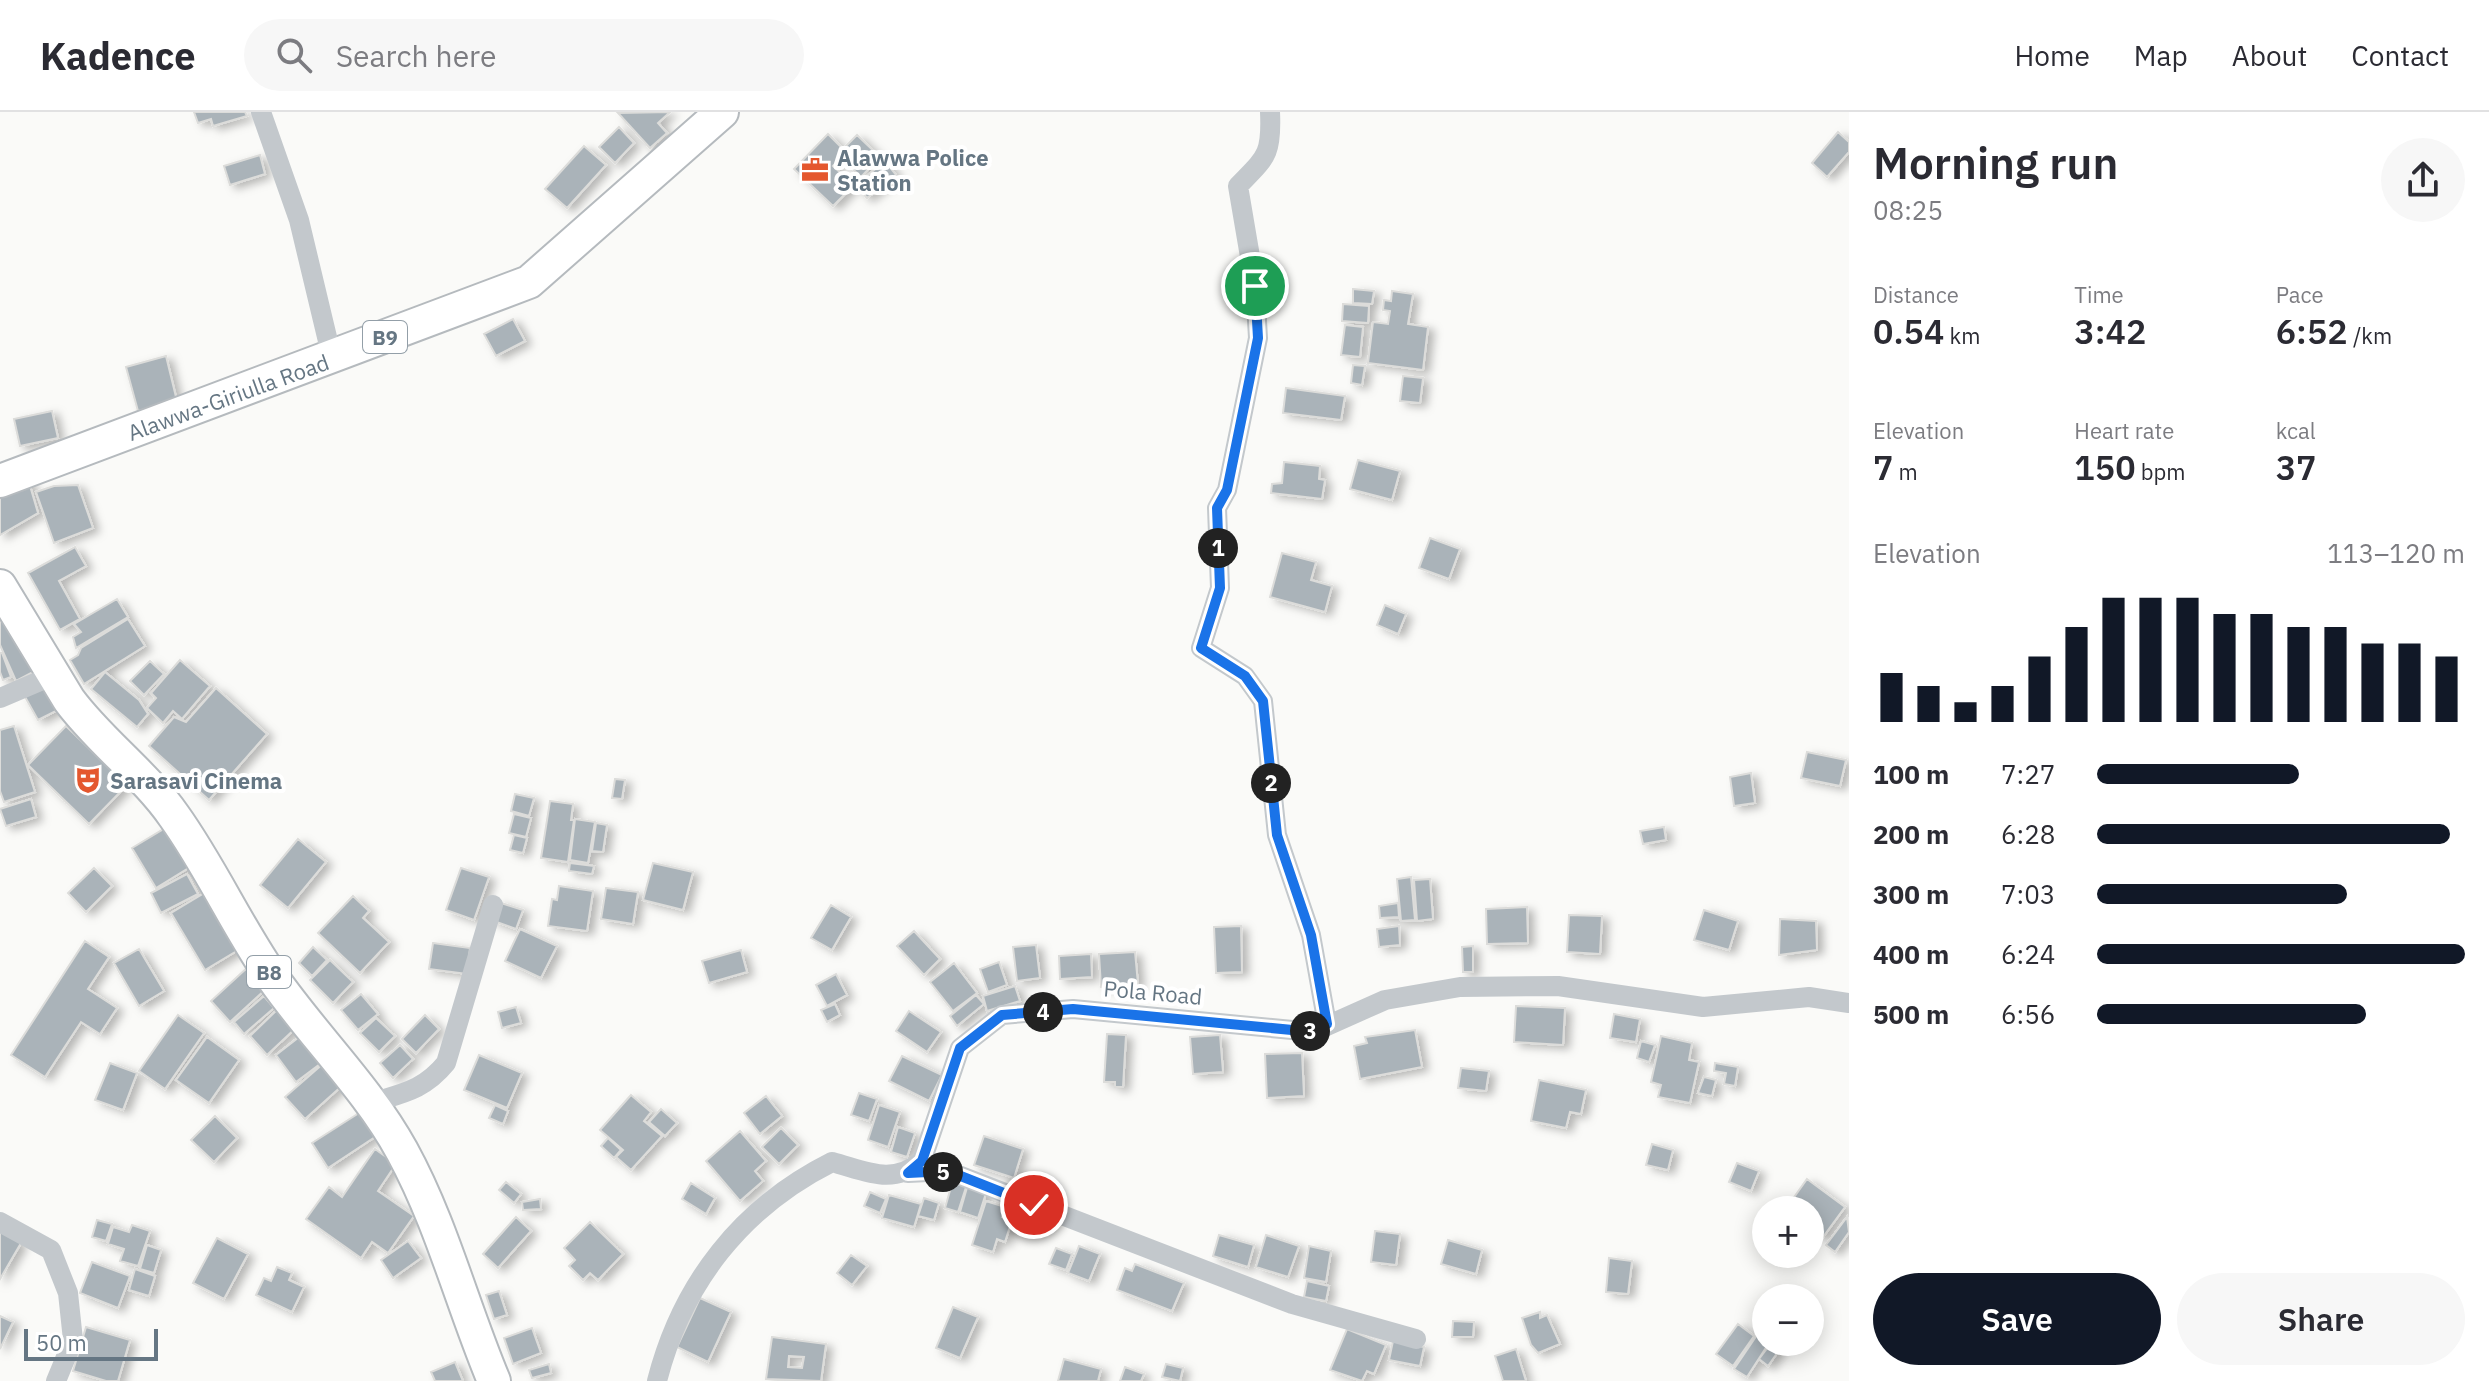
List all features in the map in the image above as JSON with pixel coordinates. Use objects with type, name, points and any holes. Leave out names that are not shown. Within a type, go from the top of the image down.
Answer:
[{"type":"main road","name":"Alawwa-Giriulla Road","points":[[0,481],[529,282],[722,112]]},
{"type":"main road","name":"B8","points":[[0,586],[81,716],[125,758],[174,816],[270,974],[371,1103],[402,1150],[434,1216],[471,1325],[494,1381]]},
{"type":"street","points":[[261,112],[299,220],[332,358]]},
{"type":"street","points":[[1270,112],[1272,138],[1266,156],[1238,186],[1255,286],[1258,338],[1227,490],[1217,508],[1220,588],[1201,648],[1245,676],[1263,701],[1277,835],[1311,935],[1327,1024]]},
{"type":"street","points":[[0,698],[54,675]]},
{"type":"street","points":[[371,1103],[414,1090],[433,1079],[446,1063],[493,905]]},
{"type":"street","name":"Pola Road","points":[[908,1173],[922,1161],[960,1048],[1002,1015],[1073,1009],[1313,1032],[1385,1000],[1460,987],[1558,986],[1703,1007],[1809,997],[1849,1003]]},
{"type":"street","points":[[657,1381],[666,1348],[721,1248],[756,1212],[801,1178],[832,1162],[886,1176],[948,1171],[1292,1304],[1416,1339]]},
{"type":"street","points":[[0,1222],[51,1250],[68,1293],[73,1340],[56,1381]]},
{"type":"building","points":[[194,112],[245,112],[247,116],[213,126],[211,119],[198,123]]},
{"type":"building","points":[[670,112],[658,123],[667,133],[650,148],[618,113]]},
{"type":"building","points":[[619,127],[634,143],[615,163],[599,147]]},
{"type":"building","points":[[1838,132],[1849,142],[1849,152],[1827,177],[1812,163]]},
{"type":"building","points":[[828,134],[843,149],[857,135],[880,157],[861,177],[841,158],[833,166],[854,185],[833,206],[794,169]]},
{"type":"building","points":[[584,146],[606,165],[567,208],[545,189]]},
{"type":"building","points":[[260,155],[265,174],[230,185],[224,166]]},
{"type":"building","points":[[885,161],[896,175],[867,198],[856,185]]},
{"type":"building","points":[[1353,289],[1374,291],[1372,304],[1353,303]]},
{"type":"building","points":[[1392,291],[1413,294],[1408,324],[1428,327],[1423,370],[1368,363],[1373,322],[1388,324],[1390,311],[1383,310],[1384,300],[1391,301]]},
{"type":"building","points":[[1343,304],[1369,306],[1368,323],[1342,321]]},
{"type":"building","points":[[513,319],[525,341],[496,356],[484,334]]},
{"type":"building","points":[[1345,325],[1363,327],[1360,357],[1341,355]]},
{"type":"building","points":[[166,356],[177,401],[138,411],[126,367]]},
{"type":"building","points":[[1353,365],[1365,366],[1362,385],[1351,383]]},
{"type":"building","points":[[1403,376],[1423,378],[1420,403],[1400,401]]},
{"type":"building","points":[[1286,388],[1345,396],[1341,420],[1283,413]]},
{"type":"building","points":[[52,411],[58,438],[20,446],[14,419]]},
{"type":"building","points":[[1358,460],[1400,471],[1392,500],[1350,489]]},
{"type":"building","points":[[1284,462],[1320,466],[1319,479],[1325,480],[1322,499],[1271,493],[1272,484],[1282,483]]},
{"type":"building","points":[[28,479],[38,513],[0,535],[0,490]]},
{"type":"building","points":[[78,485],[93,528],[54,543],[36,492],[54,486]]},
{"type":"building","points":[[1430,538],[1460,549],[1449,579],[1419,568]]},
{"type":"building","points":[[75,547],[86,566],[59,581],[80,619],[60,630],[28,573]]},
{"type":"building","points":[[1282,553],[1316,562],[1311,580],[1332,586],[1325,612],[1270,597]]},
{"type":"building","points":[[117,599],[128,617],[76,648],[73,637],[81,632],[74,624]]},
{"type":"building","points":[[1385,605],[1406,614],[1398,634],[1377,625]]},
{"type":"building","points":[[12,615],[37,670],[16,681],[0,645],[0,621]]},
{"type":"building","points":[[128,619],[145,646],[84,684],[70,660],[78,655],[81,648]]},
{"type":"building","points":[[0,653],[11,677],[3,680],[0,672]]},
{"type":"building","points":[[180,660],[210,686],[182,719],[173,711],[163,723],[147,708],[156,698],[151,693]]},
{"type":"building","points":[[150,661],[164,674],[144,695],[130,681]]},
{"type":"building","points":[[105,672],[139,700],[148,714],[137,727],[91,689]]},
{"type":"building","points":[[47,683],[60,709],[38,720],[24,695]]},
{"type":"building","points":[[216,688],[267,734],[209,800],[149,746],[174,717],[186,722]]},
{"type":"building","points":[[14,726],[35,792],[4,802],[0,791],[0,730]]},
{"type":"building","points":[[66,726],[127,785],[89,824],[28,765]]},
{"type":"building","points":[[1807,752],[1846,760],[1840,786],[1801,778]]},
{"type":"building","points":[[1751,773],[1755,803],[1734,806],[1730,777]]},
{"type":"building","points":[[615,779],[625,780],[622,799],[612,798]]},
{"type":"building","points":[[515,794],[534,798],[529,816],[511,811]]},
{"type":"building","points":[[31,799],[36,817],[6,826],[0,809]]},
{"type":"building","points":[[550,801],[573,804],[568,862],[541,858]]},
{"type":"building","points":[[514,814],[531,818],[526,837],[509,833]]},
{"type":"building","points":[[575,819],[595,822],[588,863],[570,860]]},
{"type":"building","points":[[596,823],[607,825],[603,852],[592,851]]},
{"type":"building","points":[[172,824],[195,864],[156,888],[132,848]]},
{"type":"building","points":[[1664,827],[1666,840],[1643,844],[1640,831]]},
{"type":"building","points":[[514,835],[527,838],[523,853],[510,850]]},
{"type":"building","points":[[298,839],[326,862],[288,908],[260,885]]},
{"type":"building","points":[[570,863],[594,866],[592,874],[569,871]]},
{"type":"building","points":[[653,863],[693,872],[683,910],[643,900]]},
{"type":"building","points":[[94,868],[112,886],[86,912],[68,893]]},
{"type":"building","points":[[461,868],[489,877],[474,920],[446,910]]},
{"type":"building","points":[[187,874],[198,894],[161,913],[151,893]]},
{"type":"building","points":[[1411,877],[1415,920],[1401,921],[1397,879]]},
{"type":"building","points":[[1430,879],[1433,919],[1417,921],[1414,880]]},
{"type":"building","points":[[559,886],[593,891],[587,931],[548,926],[552,899],[557,900]]},
{"type":"building","points":[[606,888],[638,892],[633,924],[601,919]]},
{"type":"building","points":[[206,892],[240,949],[205,970],[171,913]]},
{"type":"building","points":[[353,896],[369,911],[363,918],[389,942],[360,973],[318,933]]},
{"type":"building","points":[[498,902],[523,910],[516,929],[491,920]]},
{"type":"building","points":[[1398,903],[1399,917],[1380,918],[1379,906]]},
{"type":"building","points":[[831,905],[851,917],[832,950],[811,938]]},
{"type":"building","points":[[1527,907],[1528,943],[1487,944],[1486,909]]},
{"type":"building","points":[[1704,910],[1738,921],[1729,950],[1694,940]]},
{"type":"building","points":[[1569,915],[1602,916],[1600,954],[1567,952]]},
{"type":"building","points":[[1780,919],[1816,921],[1817,950],[1779,955]]},
{"type":"building","points":[[1241,926],[1242,972],[1216,973],[1214,927]]},
{"type":"building","points":[[1399,926],[1400,945],[1379,947],[1377,929]]},
{"type":"building","points":[[520,929],[557,946],[541,978],[505,961]]},
{"type":"building","points":[[914,931],[940,959],[924,975],[897,946]]},
{"type":"building","points":[[85,941],[109,957],[88,989],[117,1008],[100,1034],[81,1022],[45,1077],[11,1055]]},
{"type":"building","points":[[433,943],[470,948],[467,974],[429,969]]},
{"type":"building","points":[[1036,945],[1040,978],[1017,981],[1013,947]]},
{"type":"building","points":[[1473,946],[1473,972],[1463,972],[1462,947]]},
{"type":"building","points":[[313,947],[327,960],[312,976],[299,963]]},
{"type":"building","points":[[139,949],[164,991],[139,1006],[114,963]]},
{"type":"building","points":[[741,950],[747,972],[709,983],[702,961]]},
{"type":"building","points":[[1135,952],[1138,984],[1101,987],[1099,954]]},
{"type":"building","points":[[1091,954],[1092,977],[1060,979],[1059,956]]},
{"type":"building","points":[[330,960],[353,982],[333,1003],[310,980]]},
{"type":"building","points":[[999,962],[1007,985],[988,992],[980,969]]},
{"type":"building","points":[[954,963],[977,993],[953,1011],[930,982]]},
{"type":"building","points":[[248,967],[267,988],[230,1022],[211,1001]]},
{"type":"building","points":[[836,974],[847,995],[827,1006],[816,985]]},
{"type":"building","points":[[1015,986],[1020,1001],[987,1011],[983,996]]},
{"type":"building","points":[[361,994],[378,1014],[358,1030],[341,1010]]},
{"type":"building","points":[[976,995],[984,1004],[957,1026],[950,1016]]},
{"type":"building","points":[[264,996],[274,1008],[244,1034],[234,1022]]},
{"type":"building","points":[[835,1004],[840,1015],[827,1022],[821,1010]]},
{"type":"building","points":[[281,1006],[299,1025],[267,1055],[250,1036]]},
{"type":"building","points":[[1516,1006],[1565,1008],[1563,1045],[1514,1042]]},
{"type":"building","points":[[516,1007],[521,1023],[502,1028],[498,1012]]},
{"type":"building","points":[[909,1011],[941,1032],[927,1052],[896,1031]]},
{"type":"building","points":[[1614,1014],[1640,1019],[1636,1042],[1610,1038]]},
{"type":"building","points":[[178,1015],[204,1033],[165,1089],[139,1071]]},
{"type":"building","points":[[425,1015],[439,1029],[416,1053],[402,1039]]},
{"type":"building","points":[[376,1018],[395,1036],[379,1052],[360,1033]]},
{"type":"building","points":[[1415,1030],[1422,1067],[1360,1079],[1354,1046],[1367,1043],[1365,1037]]},
{"type":"building","points":[[303,1034],[324,1061],[296,1082],[276,1055]]},
{"type":"building","points":[[1107,1034],[1126,1035],[1123,1087],[1115,1087],[1115,1082],[1104,1082]]},
{"type":"building","points":[[1220,1035],[1223,1072],[1193,1074],[1190,1037]]},
{"type":"building","points":[[1661,1036],[1692,1043],[1689,1060],[1699,1062],[1690,1103],[1658,1097],[1661,1085],[1651,1082]]},
{"type":"building","points":[[207,1037],[239,1060],[209,1103],[176,1080]]},
{"type":"building","points":[[1641,1041],[1655,1045],[1649,1062],[1637,1058]]},
{"type":"building","points":[[400,1045],[413,1059],[393,1078],[380,1063]]},
{"type":"building","points":[[1302,1053],[1304,1096],[1267,1098],[1265,1054]]},
{"type":"building","points":[[479,1055],[522,1073],[507,1108],[464,1090]]},
{"type":"building","points":[[902,1056],[942,1075],[929,1101],[889,1081]]},
{"type":"building","points":[[325,1062],[344,1084],[305,1119],[285,1097]]},
{"type":"building","points":[[110,1063],[137,1073],[123,1110],[95,1100]]},
{"type":"building","points":[[1715,1063],[1738,1067],[1735,1086],[1724,1084],[1726,1073],[1714,1071]]},
{"type":"building","points":[[1461,1068],[1489,1071],[1486,1091],[1458,1088]]},
{"type":"building","points":[[1704,1077],[1716,1080],[1712,1096],[1698,1093]]},
{"type":"building","points":[[1539,1080],[1586,1090],[1581,1114],[1570,1112],[1566,1128],[1531,1121]]},
{"type":"building","points":[[859,1093],[877,1099],[869,1121],[851,1115]]},
{"type":"building","points":[[631,1095],[651,1112],[644,1121],[662,1136],[631,1170],[616,1157],[623,1150],[600,1130]]},
{"type":"building","points":[[766,1096],[782,1116],[760,1134],[744,1113]]},
{"type":"building","points":[[495,1105],[508,1111],[503,1124],[489,1118]]},
{"type":"building","points":[[879,1105],[900,1112],[888,1147],[868,1140]]},
{"type":"building","points":[[661,1109],[677,1123],[665,1136],[649,1122]]},
{"type":"building","points":[[359,1113],[375,1137],[328,1168],[312,1143]]},
{"type":"building","points":[[215,1116],[237,1138],[214,1162],[191,1140]]},
{"type":"building","points":[[898,1127],[915,1133],[907,1157],[891,1152]]},
{"type":"building","points":[[781,1128],[798,1145],[779,1164],[762,1147]]},
{"type":"building","points":[[740,1131],[766,1161],[755,1171],[763,1181],[740,1201],[706,1161]]},
{"type":"building","points":[[984,1136],[1023,1149],[1014,1178],[974,1165]]},
{"type":"building","points":[[608,1138],[621,1150],[614,1158],[601,1146]]},
{"type":"building","points":[[1652,1144],[1673,1150],[1668,1170],[1646,1165]]},
{"type":"building","points":[[375,1149],[396,1164],[378,1191],[414,1216],[388,1253],[372,1242],[361,1258],[306,1219],[329,1187],[342,1197]]},
{"type":"building","points":[[1737,1163],[1759,1171],[1751,1191],[1729,1182]]},
{"type":"building","points":[[1807,1179],[1845,1207],[1824,1236],[1824,1196],[1795,1196]]},
{"type":"building","points":[[953,1180],[967,1184],[958,1212],[945,1208]]},
{"type":"building","points":[[506,1182],[521,1194],[514,1203],[499,1190]]},
{"type":"building","points":[[691,1183],[715,1198],[706,1214],[682,1199]]},
{"type":"building","points":[[968,1184],[987,1190],[978,1218],[960,1212]]},
{"type":"building","points":[[870,1192],[886,1199],[880,1213],[864,1206]]},
{"type":"building","points":[[889,1195],[921,1204],[914,1227],[882,1218]]},
{"type":"building","points":[[924,1198],[939,1203],[934,1220],[918,1216]]},
{"type":"building","points":[[540,1199],[541,1209],[523,1210],[522,1202]]},
{"type":"building","points":[[986,1201],[1005,1207],[1002,1217],[1012,1220],[1005,1242],[997,1239],[993,1252],[972,1245]]},
{"type":"building","points":[[516,1217],[531,1231],[498,1268],[483,1254]]},
{"type":"building","points":[[1847,1217],[1849,1232],[1835,1252],[1826,1245]]},
{"type":"building","points":[[97,1220],[112,1224],[106,1241],[92,1237]]},
{"type":"building","points":[[590,1222],[623,1254],[598,1280],[590,1273],[583,1280],[569,1266],[575,1260],[564,1248]]},
{"type":"building","points":[[132,1225],[150,1231],[138,1266],[120,1261],[124,1249],[108,1244],[113,1227],[129,1232]]},
{"type":"building","points":[[0,1231],[21,1243],[0,1279]]},
{"type":"building","points":[[1375,1231],[1400,1234],[1396,1265],[1371,1262]]},
{"type":"building","points":[[1219,1235],[1254,1245],[1248,1267],[1213,1256]]},
{"type":"building","points":[[1266,1235],[1299,1246],[1288,1277],[1256,1267]]},
{"type":"building","points":[[217,1238],[248,1254],[224,1299],[193,1283]]},
{"type":"building","points":[[1448,1240],[1482,1250],[1476,1274],[1441,1264]]},
{"type":"building","points":[[408,1241],[421,1258],[393,1278],[381,1260]]},
{"type":"building","points":[[147,1245],[161,1250],[154,1273],[140,1269]]},
{"type":"building","points":[[1079,1246],[1100,1254],[1089,1281],[1068,1273]]},
{"type":"building","points":[[1309,1246],[1331,1251],[1326,1282],[1304,1278]]},
{"type":"building","points":[[1056,1248],[1072,1254],[1066,1270],[1049,1264]]},
{"type":"building","points":[[851,1255],[867,1266],[852,1285],[837,1273]]},
{"type":"building","points":[[1609,1258],[1632,1261],[1628,1294],[1606,1292]]},
{"type":"building","points":[[92,1262],[130,1276],[118,1308],[80,1293]]},
{"type":"building","points":[[1135,1264],[1184,1283],[1172,1311],[1117,1290],[1125,1268],[1132,1271]]},
{"type":"building","points":[[277,1267],[292,1273],[289,1280],[304,1287],[292,1312],[256,1295],[264,1278],[271,1281]]},
{"type":"building","points":[[135,1269],[155,1276],[149,1296],[129,1290]]},
{"type":"building","points":[[1307,1281],[1329,1286],[1326,1301],[1304,1297]]},
{"type":"building","points":[[499,1291],[507,1315],[494,1319],[486,1295]]},
{"type":"building","points":[[700,1298],[731,1312],[708,1362],[677,1347]]},
{"type":"building","points":[[953,1307],[978,1317],[960,1358],[936,1348]]},
{"type":"building","points":[[1540,1312],[1540,1318],[1547,1315],[1560,1344],[1538,1353],[1531,1345],[1522,1318]]},
{"type":"building","points":[[0,1316],[13,1322],[0,1349]]},
{"type":"building","points":[[1453,1321],[1474,1322],[1473,1337],[1452,1337]]},
{"type":"building","points":[[1738,1324],[1752,1334],[1733,1366],[1716,1354]]},
{"type":"building","points":[[86,1327],[130,1340],[118,1381],[106,1381],[73,1371]]},
{"type":"building","points":[[532,1328],[541,1353],[513,1364],[504,1338]]},
{"type":"building","points":[[1347,1329],[1386,1345],[1374,1374],[1367,1371],[1362,1381],[1330,1370]]},
{"type":"building","points":[[772,1337],[826,1344],[821,1381],[766,1379]],"holes":[[[789,1356],[804,1357],[802,1368],[788,1367]]]},
{"type":"building","points":[[1393,1341],[1424,1347],[1420,1366],[1389,1360]]},
{"type":"building","points":[[1752,1342],[1752,1356],[1761,1356],[1747,1377],[1734,1369]]},
{"type":"building","points":[[1516,1349],[1526,1381],[1503,1381],[1495,1356]]},
{"type":"building","points":[[1761,1356],[1775,1356],[1768,1366],[1759,1359]]},
{"type":"building","points":[[1064,1359],[1101,1369],[1098,1381],[1058,1381]]},
{"type":"building","points":[[455,1362],[463,1381],[435,1381],[431,1372]]},
{"type":"building","points":[[549,1364],[551,1373],[532,1378],[529,1370]]},
{"type":"building","points":[[1166,1364],[1183,1368],[1180,1381],[1162,1377]]},
{"type":"building","points":[[1125,1367],[1144,1374],[1141,1381],[1120,1381]]},
{"type":"place","name":"Alawwa Police Station","points":[[815,170]]},
{"type":"place","name":"Sarasavi Cinema","points":[[88,780]]},
{"type":"route","points":[[1034,1205],[948,1171],[908,1173],[922,1161],[960,1048],[1002,1015],[1073,1009],[1313,1032],[1327,1024],[1311,935],[1277,835],[1263,701],[1245,676],[1201,648],[1220,588],[1217,508],[1227,490],[1258,338],[1255,286]]}]
